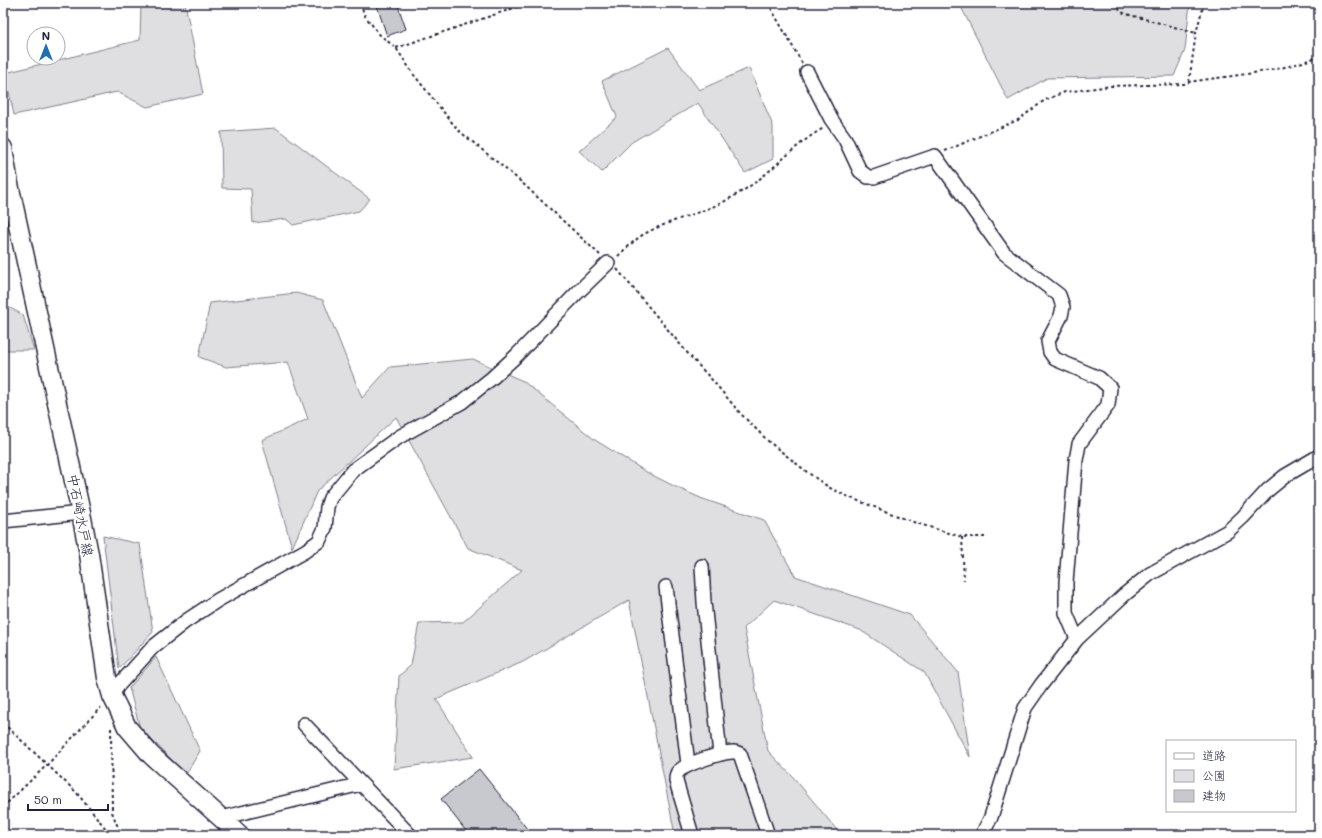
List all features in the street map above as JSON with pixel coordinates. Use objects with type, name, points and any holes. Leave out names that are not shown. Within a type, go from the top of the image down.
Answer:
[{"type":"main road","name":"中石崎水戸線","points":[[3,148],[9,184],[81,513],[89,554],[106,671],[115,702],[127,727],[151,755],[240,835]]},
{"type":"street","points":[[807,72],[835,125],[845,139],[860,170],[868,177],[874,177],[935,156],[1004,254],[1060,295],[1064,307],[1048,341],[1050,352],[1055,359],[1099,378],[1110,388],[1108,405],[1079,444],[1076,460],[1066,582],[1066,613],[1077,640]]},
{"type":"street","points":[[115,702],[117,687],[153,647],[186,621],[218,600],[319,542],[325,528],[327,507],[330,498],[353,470],[399,437],[462,402],[492,378],[516,356],[608,263]]},
{"type":"street","points":[[982,835],[991,816],[1025,708],[1041,684],[1077,640],[1124,595],[1150,574],[1228,530],[1284,476],[1319,456]]},
{"type":"street","points":[[3,521],[81,513]]},
{"type":"street","points":[[702,566],[704,602],[720,754]]},
{"type":"street","points":[[666,587],[688,764]]},
{"type":"street","points":[[304,724],[410,835]]},
{"type":"street","points":[[692,835],[676,781],[677,773],[681,768],[688,764],[720,754],[734,752],[740,754],[768,835]]},
{"type":"street","points":[[221,818],[361,784]]},
{"type":"path","points":[[3,8],[13,3]]},
{"type":"path","points":[[360,3],[365,16],[380,35],[396,48],[414,75],[458,130],[544,203],[608,263],[616,267],[690,356],[740,413],[768,441],[830,488],[851,498],[916,523],[962,537],[985,537]]},
{"type":"path","points":[[396,48],[528,3]]},
{"type":"path","points":[[768,3],[807,72]]},
{"type":"path","points":[[1115,3],[1121,12],[1196,33]]},
{"type":"path","points":[[1189,82],[1192,70],[1196,33],[1204,3]]},
{"type":"path","points":[[935,156],[1018,120],[1045,100],[1065,92],[1111,86],[1184,84],[1302,63],[1319,56]]},
{"type":"path","points":[[608,263],[645,233],[713,207],[745,189],[811,137],[827,127],[835,125]]},
{"type":"path","points":[[962,537],[964,580]]},
{"type":"path","points":[[3,808],[115,702]]},
{"type":"path","points":[[115,702],[111,722],[112,812],[121,835]]},
{"type":"path","points":[[3,723],[76,792],[111,835]]},
{"type":"green space","points":[[141,3],[185,3],[203,94],[147,107],[117,92],[14,115],[5,73],[34,66],[66,66],[66,58],[140,40]]},
{"type":"green space","points":[[959,3],[1129,3],[1132,7],[1190,3],[1185,50],[1174,76],[1047,78],[1008,100]]},
{"type":"green space","points":[[668,48],[699,90],[749,68],[773,126],[773,159],[745,173],[698,103],[632,142],[602,172],[579,151],[617,117],[602,81]]},
{"type":"green space","points":[[276,128],[370,199],[359,211],[293,225],[286,219],[253,223],[251,189],[222,188],[221,132]]},
{"type":"green space","points":[[296,293],[323,300],[362,398],[390,367],[473,359],[523,381],[595,440],[648,473],[703,499],[764,520],[795,576],[910,615],[958,672],[970,757],[924,672],[860,630],[774,600],[744,628],[768,751],[794,778],[841,835],[675,835],[629,600],[523,662],[436,699],[473,757],[394,769],[399,676],[411,665],[419,623],[463,622],[522,570],[468,548],[396,417],[317,491],[292,548],[262,440],[308,419],[288,362],[226,367],[199,357],[210,303]]},
{"type":"green space","points":[[3,304],[23,315],[34,350],[3,350]]},
{"type":"green space","points":[[103,536],[140,544],[153,632],[119,669]]},
{"type":"green space","points":[[156,657],[200,751],[186,774],[140,728],[129,688]]},
{"type":"building","points":[[376,3],[397,3],[406,29],[387,36]]},
{"type":"building","points":[[479,769],[532,835],[469,835],[441,799]]}]
